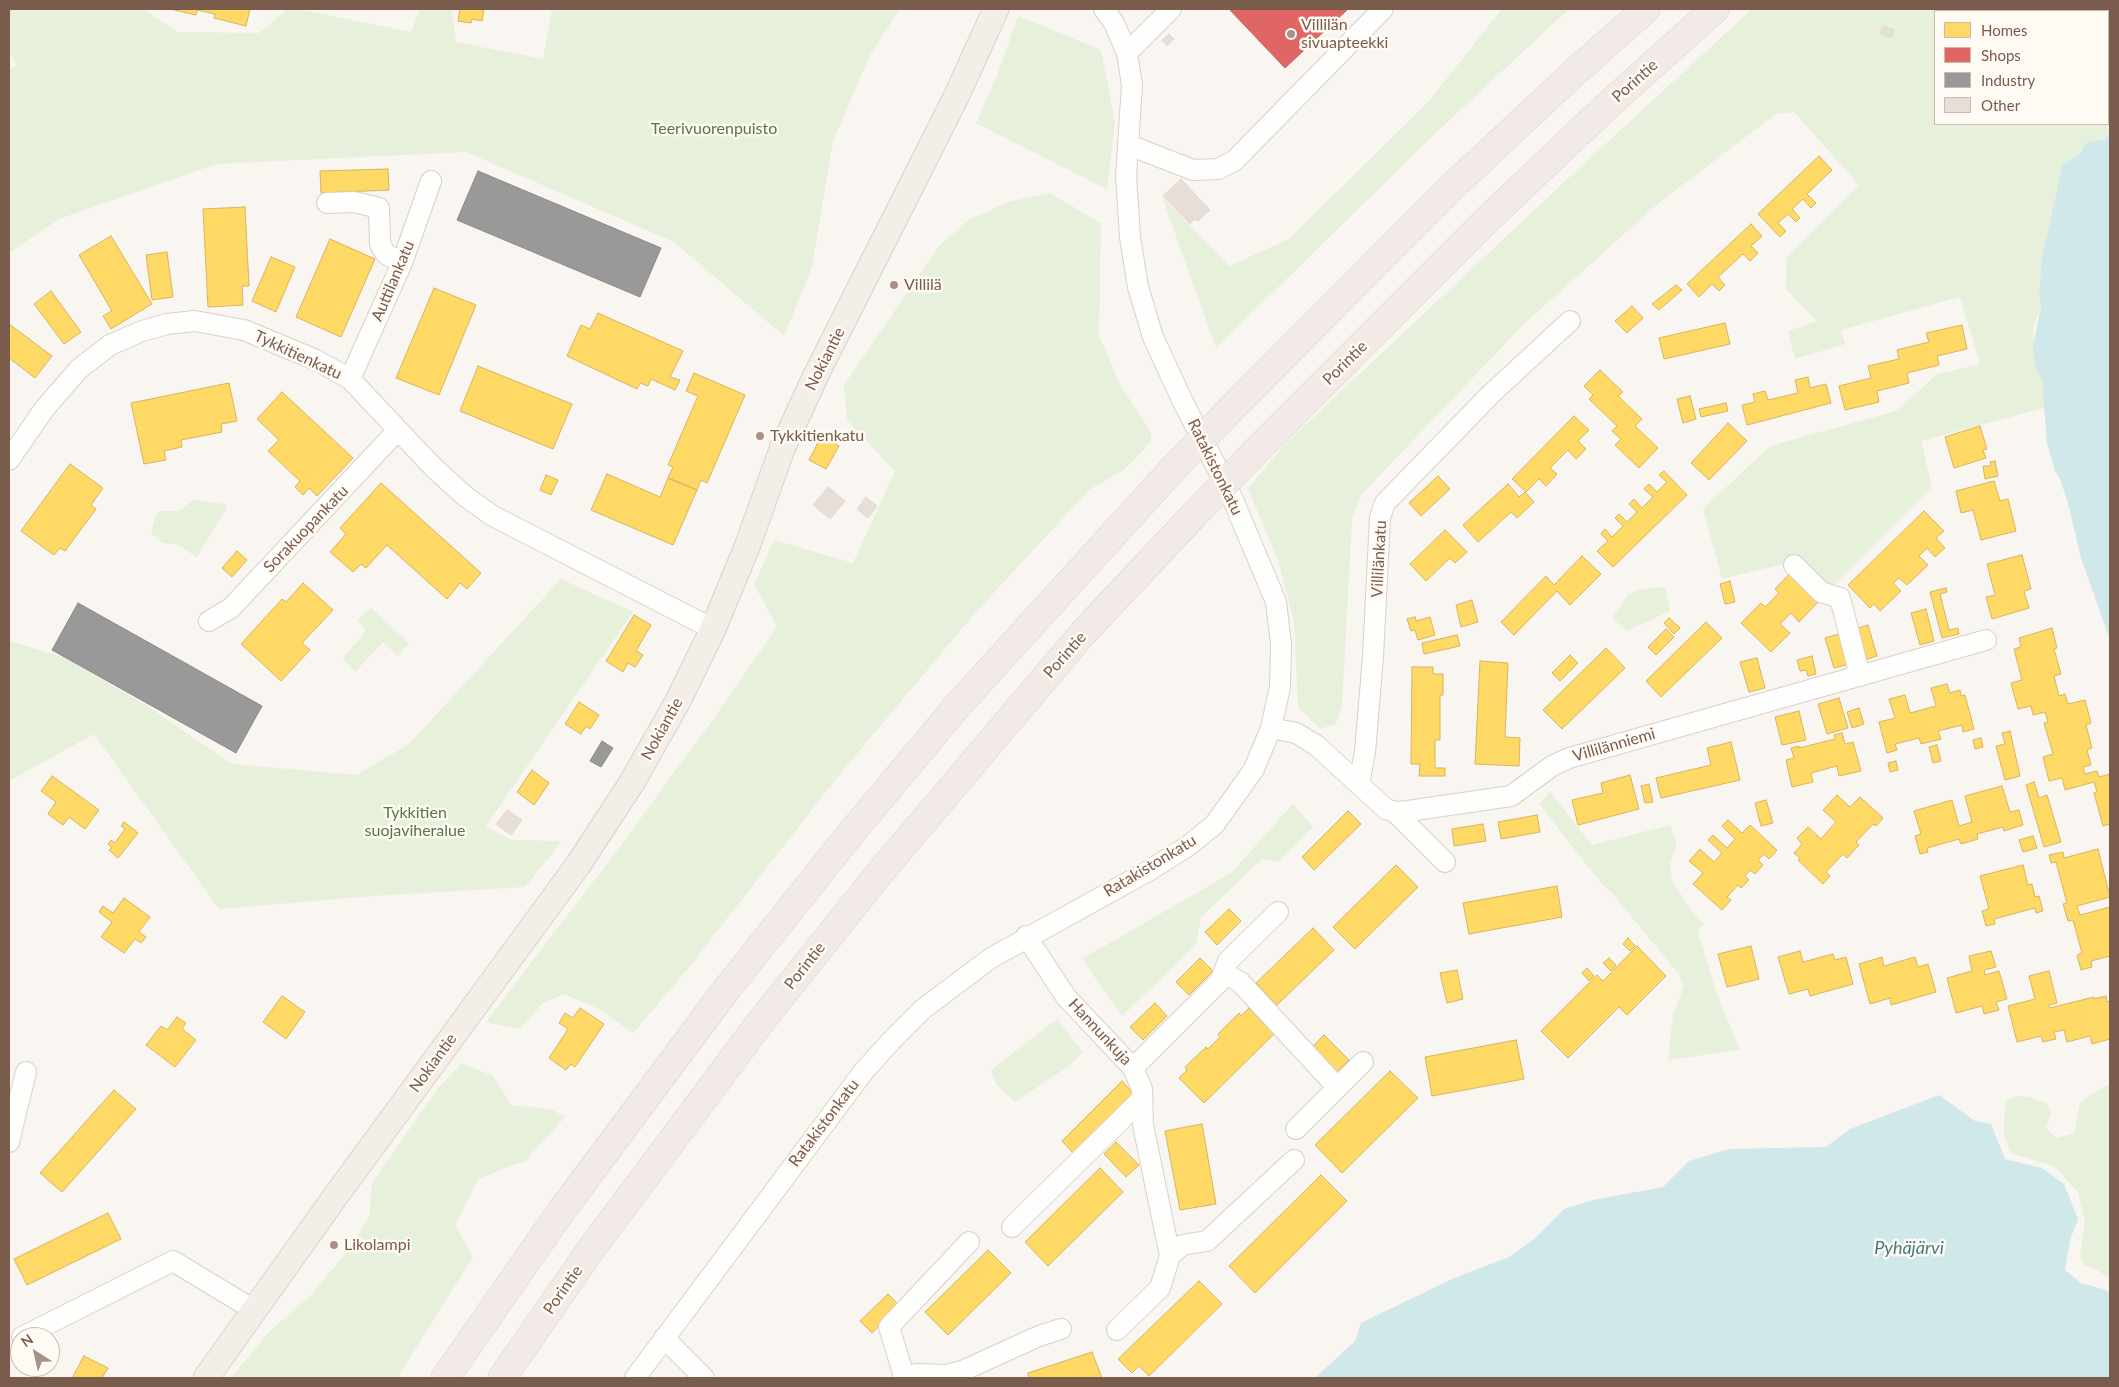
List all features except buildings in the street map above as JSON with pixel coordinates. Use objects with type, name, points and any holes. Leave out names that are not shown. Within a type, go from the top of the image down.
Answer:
[{"type":"highway","points":[[444,1378],[597,1163],[726,990],[835,853],[965,697],[1171,471],[1232,409],[1453,186],[1646,9]]},
{"type":"highway","name":"Porintie","points":[[502,1378],[594,1245],[762,1020],[878,875],[1083,633],[1255,452],[1489,218],[1607,106],[1715,9]]},
{"type":"main road","name":"Nokiantie","points":[[206,1378],[578,865],[632,784],[678,701],[713,629],[747,547],[790,433],[816,375],[957,95],[996,9]]},
{"type":"street","name":"Ratakistonkatu","points":[[635,1378],[870,1065],[923,1009],[962,978],[1026,936],[1150,870],[1188,846],[1214,825],[1254,769],[1271,728],[1280,687],[1281,644],[1276,602],[1231,495],[1183,402],[1153,337],[1138,287],[1132,256],[1126,176],[1132,85],[1127,53],[1114,23],[1104,9]]},
{"type":"street","points":[[1127,53],[1172,9]]},
{"type":"street","points":[[1129,145],[1193,170],[1218,169],[1234,161],[1383,9]]},
{"type":"street","name":"Auttilankatu","points":[[350,378],[402,263],[431,181]]},
{"type":"street","points":[[327,203],[354,202],[379,208],[380,244],[386,254],[402,263]]},
{"type":"street","name":"Tykkitienkatu","points":[[9,460],[45,408],[79,369],[110,346],[142,331],[167,324],[195,321],[244,330],[316,360],[350,378],[398,430],[466,497],[493,516],[713,629]]},
{"type":"street","name":"Villilänkatu","points":[[1359,784],[1365,752],[1372,666],[1380,518],[1385,503],[1491,394],[1570,321]]},
{"type":"street","name":"Sorakuopankatu","points":[[209,621],[231,608],[398,430]]},
{"type":"street","points":[[1794,565],[1821,592],[1840,598],[1860,676]]},
{"type":"street","name":"Villilänniemi","points":[[1395,812],[1511,796],[1552,766],[1568,758],[1986,640]]},
{"type":"street","points":[[1271,728],[1296,733],[1316,745],[1380,804],[1395,812],[1445,862]]},
{"type":"street","points":[[1133,1068],[1220,981],[1228,961],[1278,912]]},
{"type":"street","name":"Hannunkuja","points":[[1026,936],[1066,996],[1133,1068],[1142,1089],[1143,1125],[1170,1256]]},
{"type":"street","points":[[1224,973],[1240,982],[1337,1087]]},
{"type":"street","points":[[1296,1129],[1363,1062]]},
{"type":"street","points":[[9,1142],[26,1072]]},
{"type":"street","points":[[1012,1227],[1142,1100]]},
{"type":"street","points":[[1117,1330],[1160,1288],[1170,1256],[1182,1245],[1207,1241],[1294,1160]]},
{"type":"street","points":[[968,1242],[889,1327],[903,1377],[916,1374],[947,1375],[1061,1328]]},
{"type":"street","points":[[41,1327],[173,1261],[254,1310]]},
{"type":"street","points":[[664,1338],[704,1378]]},
{"type":"green space","name":"Teerivuorenpuisto","points":[[9,9],[143,9],[177,32],[259,33],[288,9],[298,9],[411,32],[420,9],[452,9],[456,42],[543,59],[552,9],[900,9],[870,55],[833,141],[812,267],[784,336],[674,242],[466,152],[216,164],[59,219],[9,253],[9,71],[17,65],[9,53]]},
{"type":"green space","points":[[1502,9],[1569,9],[1440,129],[1216,348],[1162,197],[1229,266],[1289,239],[1429,101]]},
{"type":"green space","points":[[1752,9],[2110,9],[2110,131],[2105,139],[2085,143],[2081,153],[2062,166],[2042,258],[2039,291],[2041,307],[2033,328],[2035,367],[2042,381],[2044,408],[1921,441],[1932,487],[1829,590],[1799,560],[1722,579],[1703,509],[1770,446],[1897,411],[1937,374],[1980,364],[1960,297],[1841,330],[1845,344],[1795,359],[1788,331],[1817,321],[1786,289],[1787,257],[1859,185],[1794,112],[1776,114],[1661,201],[1525,323],[1361,495],[1352,519],[1342,706],[1336,724],[1320,729],[1298,707],[1294,622],[1278,560],[1248,489],[1285,444]]},
{"type":"green space","points":[[1018,16],[1101,50],[1115,122],[1107,189],[976,123],[998,73]]},
{"type":"green space","points":[[1049,193],[1101,223],[1099,336],[1121,386],[1151,432],[1151,442],[1125,469],[1089,490],[976,612],[840,774],[686,971],[633,1033],[601,1010],[564,994],[543,1003],[520,1029],[486,1022],[618,849],[712,721],[777,627],[754,584],[774,540],[853,563],[895,471],[847,420],[844,385],[939,246],[969,220],[1008,202]]},
{"type":"green space","points":[[193,500],[225,504],[227,508],[197,557],[176,544],[163,543],[151,533],[155,518],[160,511],[179,511]]},
{"type":"green space","name":"Tykkitien suojaviheralue","points":[[561,579],[633,612],[486,826],[511,840],[562,841],[525,887],[372,896],[219,909],[94,734],[9,781],[9,641],[63,657],[146,705],[232,764],[357,775],[409,744]]},
{"type":"green space","points":[[1665,587],[1670,611],[1627,631],[1612,618],[1628,594],[1641,589]]},
{"type":"green space","points":[[371,608],[409,643],[398,656],[383,642],[355,672],[343,659],[366,630],[357,621]]},
{"type":"green space","points":[[1550,792],[1592,845],[1670,825],[1677,844],[1670,862],[1672,881],[1694,914],[1704,924],[1698,932],[1716,992],[1740,1050],[1668,1060],[1673,1015],[1684,986],[1678,973],[1611,892],[1601,883],[1539,804]]},
{"type":"green space","points":[[1293,804],[1313,827],[1279,862],[1262,859],[1201,917],[1196,945],[1122,1016],[1082,959],[1231,873]]},
{"type":"green space","points":[[1057,1019],[1083,1052],[1070,1065],[1015,1102],[996,1084],[991,1070]]},
{"type":"green space","points":[[462,1063],[493,1076],[511,1105],[551,1109],[565,1117],[524,1162],[478,1179],[455,1225],[473,1257],[397,1378],[231,1378],[270,1331],[311,1295],[346,1253],[369,1218],[372,1183],[438,1088]]},
{"type":"green space","points":[[2110,1084],[2110,1280],[2099,1271],[2083,1264],[2080,1256],[2085,1221],[2078,1192],[2054,1166],[2011,1153],[2004,1135],[2005,1101],[2018,1096],[2030,1097],[2048,1104],[2051,1114],[2046,1127],[2056,1138],[2074,1133],[2080,1103]]},
{"type":"water","points":[[2110,131],[2110,640],[2081,558],[2068,503],[2060,479],[2055,471],[2047,443],[2042,381],[2035,367],[2033,346],[2041,307],[2039,291],[2042,258],[2062,166],[2081,153],[2085,143],[2105,139]]},
{"type":"water","name":"Pyhäjärvi","points":[[1939,1095],[1975,1121],[1991,1124],[2005,1159],[2042,1168],[2064,1184],[2078,1219],[2070,1240],[2065,1270],[2081,1283],[2106,1290],[2110,1294],[2110,1378],[1315,1378],[1355,1341],[1361,1323],[1454,1278],[1509,1257],[1533,1240],[1564,1209],[1593,1200],[1663,1187],[1689,1161],[1729,1149],[1826,1147],[1850,1129]]},
{"type":"place","name":"Villilän sivuapteekki","points":[[1291,34]]},
{"type":"place","name":"Villilä","points":[[894,285]]},
{"type":"place","name":"Tykkitienkatu","points":[[760,436]]},
{"type":"place","name":"Likolampi","points":[[334,1245]]}]
